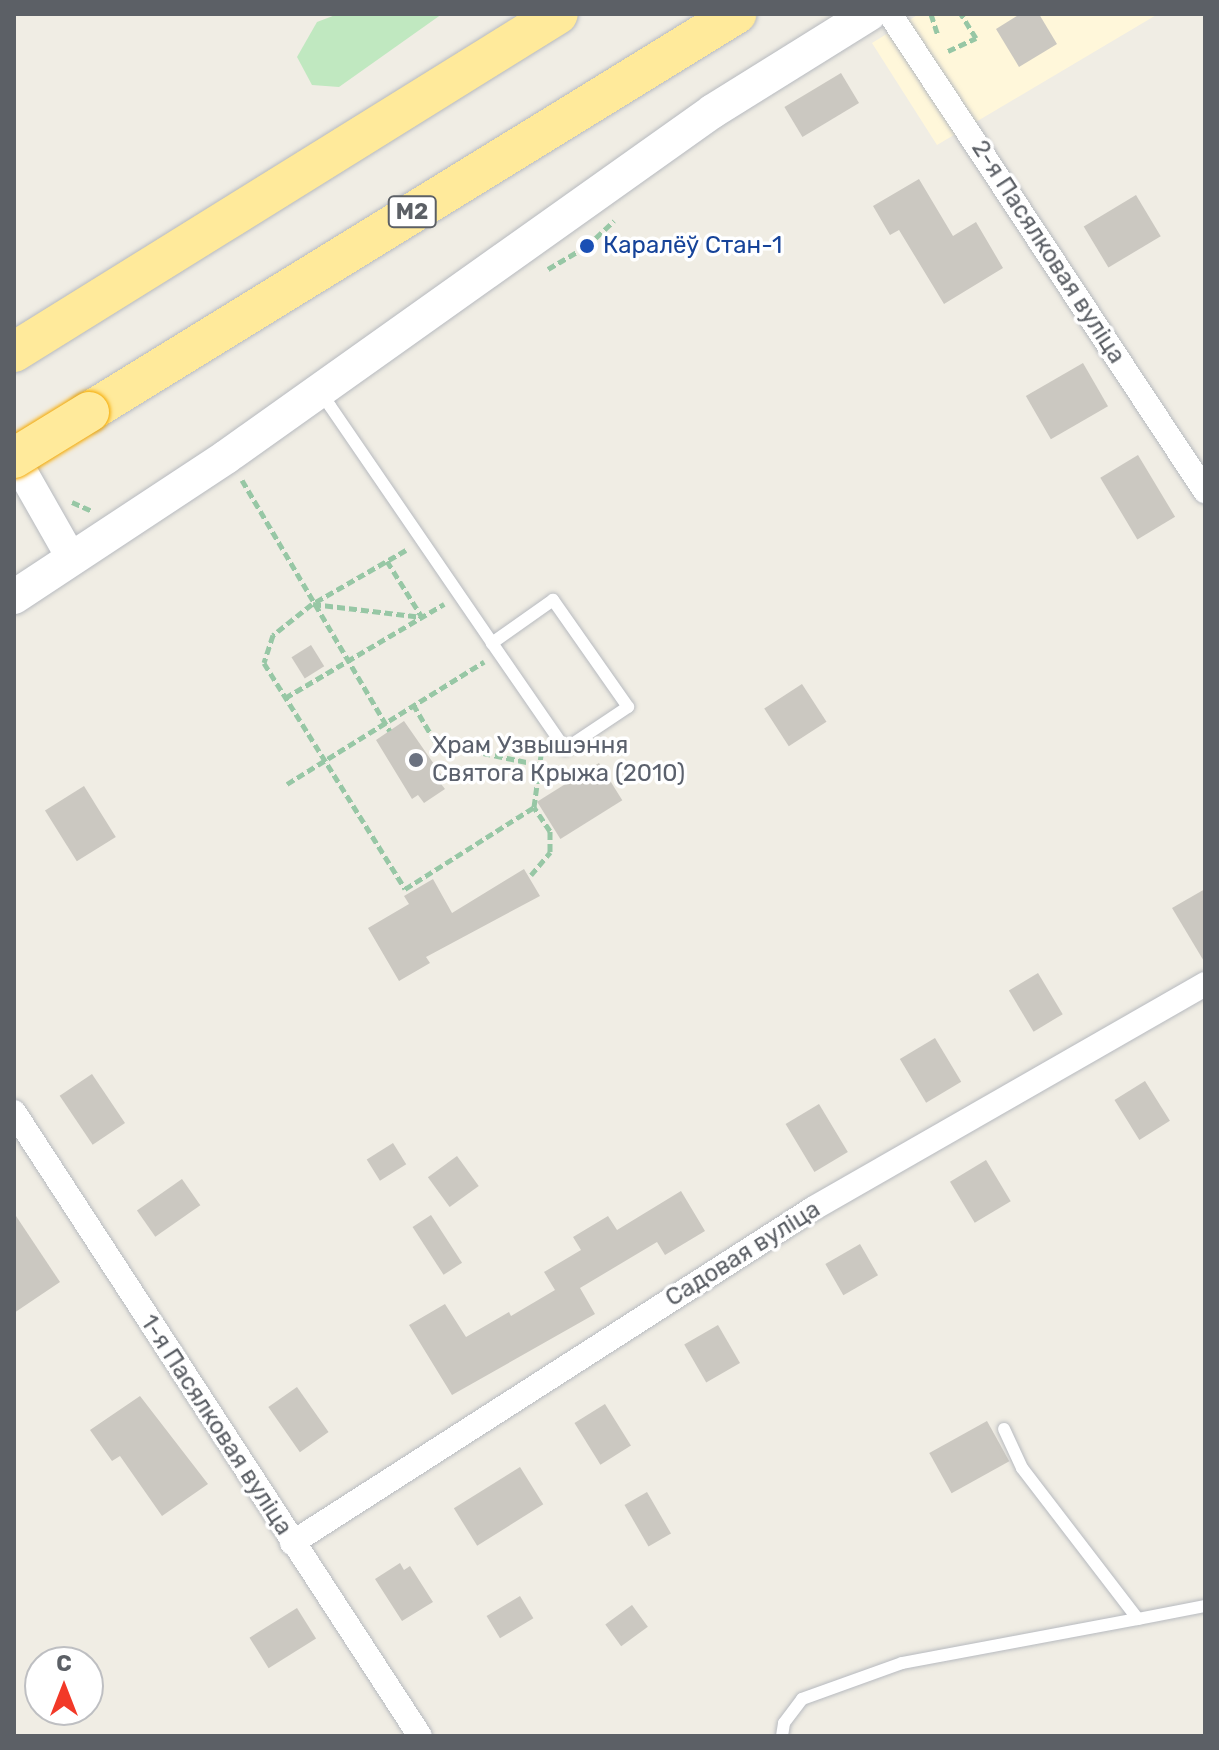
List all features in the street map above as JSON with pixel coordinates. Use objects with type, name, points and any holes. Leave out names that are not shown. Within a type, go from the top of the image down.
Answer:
[{"type":"highway","points":[[28,344],[558,14]]},
{"type":"highway","name":"М2","points":[[14,458],[736,14]]},
{"type":"main road","points":[[14,597],[319,391],[713,111],[869,14]]},
{"type":"street","name":"2-я Пасялковая вуліца","points":[[890,14],[1205,491]]},
{"type":"street","points":[[14,458],[72,559]]},
{"type":"street","name":"Садовая вуліца","points":[[292,1543],[814,1208],[1205,984]]},
{"type":"street","name":"1-я Пасялковая вуліца","points":[[14,1112],[420,1736]]},
{"type":"lane","points":[[319,391],[492,643],[565,749],[628,707],[553,600],[492,643]]},
{"type":"lane","points":[[1004,1429],[1022,1468],[1138,1619]]},
{"type":"lane","points":[[782,1736],[784,1723],[802,1699],[902,1663],[1205,1606]]},
{"type":"path","points":[[931,14],[950,54],[976,38],[961,14]]},
{"type":"path","points":[[238,472],[312,604],[390,731]]},
{"type":"path","points":[[414,545],[312,604],[273,635],[264,663],[405,889],[534,807]]},
{"type":"path","points":[[387,561],[422,617]]},
{"type":"path","points":[[285,698],[448,601]]},
{"type":"path","points":[[312,604],[422,617]]},
{"type":"path","points":[[287,784],[492,658]]},
{"type":"path","points":[[413,704],[436,743],[567,770]]},
{"type":"path","points":[[531,875],[550,852],[550,831],[534,807],[542,743]]},
{"type":"shaded area","points":[[919,14],[1158,14],[937,145],[872,43]]},
{"type":"green space","points":[[338,14],[442,14],[339,87],[312,85],[297,57],[317,22]]},
{"type":"building","points":[[1020,14],[1039,14],[1057,44],[1019,67],[996,29]]},
{"type":"building","points":[[841,73],[859,103],[802,137],[784,107]]},
{"type":"building","points":[[919,179],[953,236],[976,222],[1003,268],[944,304],[899,230],[890,235],[873,206]]},
{"type":"building","points":[[1136,195],[1161,236],[1108,268],[1084,226]]},
{"type":"building","points":[[1083,363],[1108,406],[1051,439],[1026,396]]},
{"type":"building","points":[[1138,455],[1175,517],[1137,539],[1100,478]]},
{"type":"building","points":[[311,645],[324,666],[305,678],[291,657]]},
{"type":"building","points":[[802,684],[827,722],[789,746],[764,709]]},
{"type":"building","name":"Храм Узвышэння Святога Крыжа (2010)","points":[[404,721],[443,777],[438,780],[445,789],[424,803],[418,795],[412,799],[376,740]]},
{"type":"building","points":[[599,763],[622,800],[560,839],[537,802]]},
{"type":"building","points":[[84,786],[116,837],[77,861],[45,810]]},
{"type":"building","points":[[524,869],[540,896],[426,957],[430,963],[399,981],[368,928],[409,904],[404,896],[433,879],[452,913]]},
{"type":"building","points":[[1205,889],[1205,963],[1172,908]]},
{"type":"building","points":[[1038,973],[1063,1014],[1034,1032],[1009,991]]},
{"type":"building","points":[[935,1038],[961,1082],[926,1103],[900,1059]]},
{"type":"building","points":[[92,1074],[125,1123],[93,1145],[60,1096]]},
{"type":"building","points":[[1145,1081],[1170,1121],[1139,1140],[1114,1100]]},
{"type":"building","points":[[819,1104],[848,1152],[814,1172],[786,1124]]},
{"type":"building","points":[[393,1143],[406,1164],[380,1181],[367,1159]]},
{"type":"building","points":[[457,1156],[479,1186],[450,1207],[428,1177]]},
{"type":"building","points":[[986,1160],[1011,1201],[975,1223],[950,1182]]},
{"type":"building","points":[[182,1179],[200,1205],[155,1237],[137,1211]]},
{"type":"building","points":[[681,1191],[705,1231],[665,1255],[657,1242],[580,1288],[595,1314],[452,1395],[409,1325],[445,1304],[466,1337],[509,1312],[511,1316],[555,1290],[544,1272],[581,1250],[573,1237],[608,1216],[617,1230]]},
{"type":"building","points":[[14,1213],[60,1282],[14,1313]]},
{"type":"building","points":[[431,1215],[462,1263],[444,1275],[413,1227]]},
{"type":"building","points":[[860,1244],[878,1275],[843,1295],[825,1264]]},
{"type":"building","points":[[718,1325],[740,1363],[706,1383],[684,1344]]},
{"type":"building","points":[[297,1387],[329,1432],[300,1452],[268,1407]]},
{"type":"building","points":[[140,1396],[208,1484],[162,1516],[120,1456],[112,1461],[90,1430]]},
{"type":"building","points":[[605,1404],[631,1446],[600,1465],[574,1423]]},
{"type":"building","points":[[987,1421],[1009,1461],[952,1493],[929,1453]]},
{"type":"building","points":[[520,1467],[543,1504],[477,1546],[454,1508]]},
{"type":"building","points":[[647,1492],[671,1534],[648,1547],[624,1505]]},
{"type":"building","points":[[400,1563],[404,1570],[410,1566],[433,1602],[402,1621],[375,1579]]},
{"type":"building","points":[[520,1596],[533,1618],[500,1638],[487,1616]]},
{"type":"building","points":[[632,1605],[648,1627],[621,1646],[605,1624]]},
{"type":"building","points":[[297,1608],[316,1639],[269,1668],[250,1638]]},
{"type":"place","name":"Каралёў Стан-1","points":[[587,246]]},
{"type":"place","name":"Храм Узвышэння Святога Крыжа (2010)","points":[[416,760]]}]
